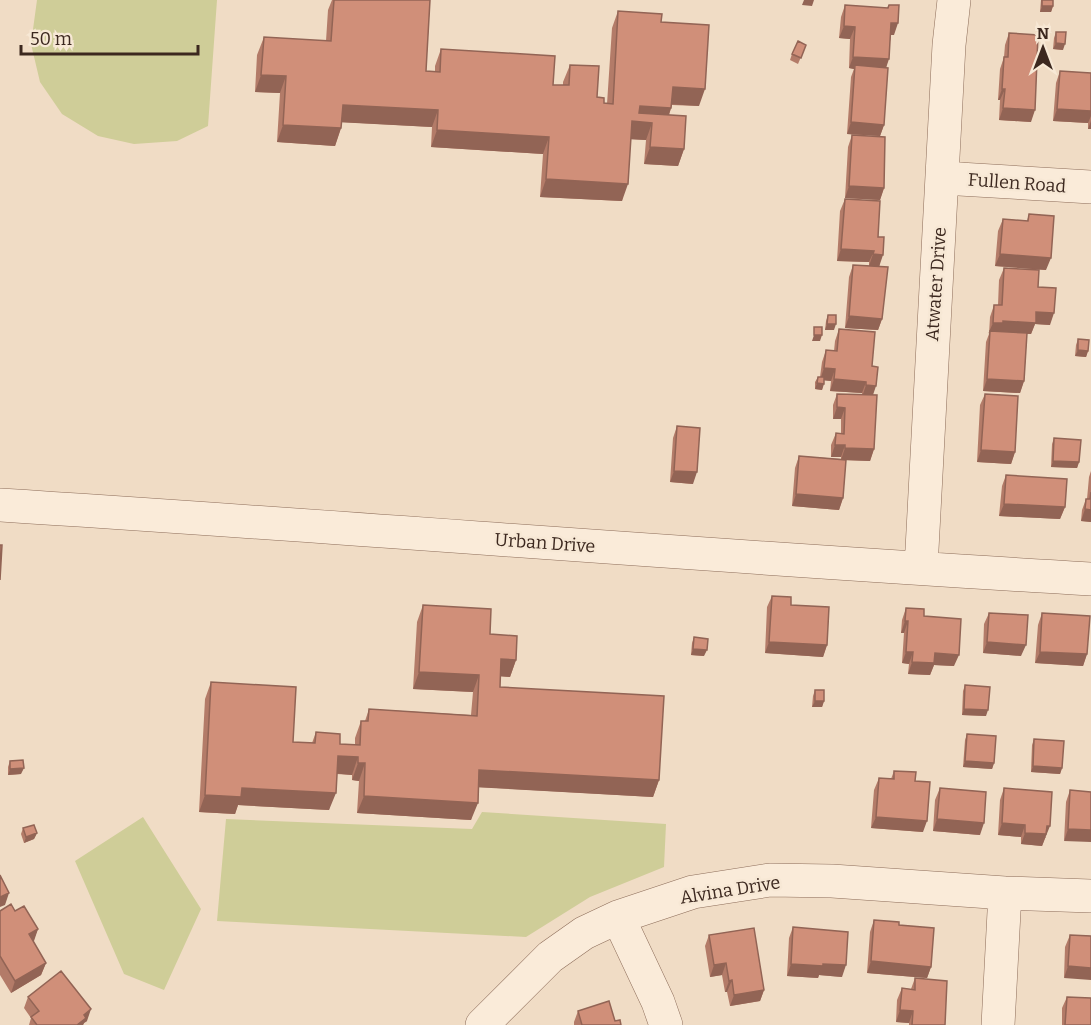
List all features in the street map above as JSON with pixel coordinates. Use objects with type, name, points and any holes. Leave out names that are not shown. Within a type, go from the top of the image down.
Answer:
[{"type":"street","name":"Atwater Drive","points":[[921,568],[927,420],[954,0]]},
{"type":"street","name":"Fullen Road","points":[[942,178],[1091,187]]},
{"type":"street","name":"Urban Drive","points":[[0,505],[668,553],[1091,579]]},
{"type":"street","name":"Alvina Drive","points":[[482,1025],[550,957],[584,933],[618,917],[693,891],[770,880],[832,881],[1005,893],[1091,896]]},
{"type":"street","points":[[998,1025],[1005,893]]},
{"type":"street","points":[[618,917],[658,1002],[666,1025]]},
{"type":"shaded area","points":[[37,0],[217,0],[208,126],[177,141],[134,144],[98,136],[62,114],[40,82],[31,44]]},
{"type":"shaded area","points":[[482,812],[666,824],[664,867],[590,897],[526,937],[217,921],[226,819],[472,829]]},
{"type":"shaded area","points":[[143,817],[201,909],[164,990],[124,974],[75,861]]},
{"type":"building","points":[[334,0],[430,0],[426,71],[440,72],[441,49],[555,56],[553,85],[569,85],[570,65],[599,66],[597,97],[604,98],[604,103],[613,104],[618,11],[662,14],[661,22],[709,25],[705,89],[673,87],[671,108],[640,106],[639,113],[686,116],[684,149],[650,147],[652,123],[632,121],[628,184],[546,179],[549,137],[437,130],[438,110],[343,105],[341,128],[283,125],[286,76],[261,75],[264,37],[331,41]]},
{"type":"building","points":[[1042,0],[1053,0],[1053,6],[1042,6]]},
{"type":"building","points":[[845,5],[888,8],[889,5],[899,5],[898,23],[891,23],[889,59],[853,57],[855,27],[844,26]]},
{"type":"building","points":[[1056,32],[1066,32],[1065,44],[1056,43]]},
{"type":"building","points":[[1009,33],[1038,35],[1035,110],[1003,108],[1004,57],[1008,57]]},
{"type":"building","points":[[798,41],[806,45],[801,58],[792,54]]},
{"type":"building","points":[[855,65],[888,68],[884,125],[851,122]]},
{"type":"building","points":[[1060,71],[1091,73],[1091,111],[1057,109]]},
{"type":"building","points":[[852,135],[885,137],[884,188],[849,186]]},
{"type":"building","points":[[845,199],[880,201],[878,237],[884,237],[883,255],[873,254],[874,251],[841,249]]},
{"type":"building","points":[[1029,214],[1054,216],[1051,258],[1000,254],[1003,219],[1028,221]]},
{"type":"building","points":[[853,265],[888,267],[882,319],[849,316]]},
{"type":"building","points":[[1004,268],[1039,270],[1038,287],[1056,288],[1054,313],[1036,312],[1036,323],[1003,321],[1003,323],[993,323],[994,305],[1002,305]]},
{"type":"building","points":[[828,315],[836,315],[836,324],[827,324]]},
{"type":"building","points":[[814,327],[822,327],[822,335],[814,335]]},
{"type":"building","points":[[839,329],[875,332],[872,366],[878,367],[876,386],[866,385],[866,382],[834,379],[835,369],[824,368],[826,350],[837,351]]},
{"type":"building","points":[[990,331],[1027,333],[1024,381],[987,379]]},
{"type":"building","points":[[1078,339],[1089,340],[1088,351],[1078,350]]},
{"type":"building","points":[[818,377],[824,377],[824,384],[817,383]]},
{"type":"building","points":[[837,394],[877,395],[874,449],[845,448],[845,445],[835,445],[836,433],[844,434],[845,408],[837,407]]},
{"type":"building","points":[[985,394],[1018,396],[1015,452],[981,450]]},
{"type":"building","points":[[677,426],[700,428],[697,472],[674,471]]},
{"type":"building","points":[[1054,438],[1081,440],[1079,462],[1053,461]]},
{"type":"building","points":[[799,456],[846,460],[843,498],[796,494]]},
{"type":"building","points":[[1006,475],[1067,479],[1065,507],[1004,504]]},
{"type":"building","points":[[1091,492],[1091,510],[1085,509],[1086,499],[1090,499]]},
{"type":"building","points":[[0,545],[2,545],[0,580]]},
{"type":"building","points":[[772,596],[791,597],[791,605],[829,607],[827,645],[769,642]]},
{"type":"building","points":[[423,605],[491,609],[490,634],[517,636],[516,660],[501,659],[500,687],[664,696],[659,780],[479,770],[478,803],[364,796],[365,763],[358,763],[358,757],[338,756],[336,793],[242,788],[241,797],[205,795],[211,682],[296,687],[293,742],[315,743],[316,732],[340,734],[340,744],[360,745],[361,721],[368,721],[369,709],[477,716],[479,675],[419,672]]},
{"type":"building","points":[[906,608],[924,609],[924,616],[961,619],[959,655],[935,653],[934,663],[912,662],[913,652],[906,652],[908,621],[905,621]]},
{"type":"building","points":[[989,613],[1028,615],[1026,645],[987,642]]},
{"type":"building","points":[[1042,613],[1090,616],[1087,654],[1040,652]]},
{"type":"building","points":[[694,637],[708,639],[707,650],[693,649]]},
{"type":"building","points":[[965,685],[990,687],[988,710],[964,709]]},
{"type":"building","points":[[815,690],[824,690],[824,701],[815,701]]},
{"type":"building","points":[[967,734],[996,736],[994,763],[965,761]]},
{"type":"building","points":[[1034,739],[1064,741],[1062,768],[1033,766]]},
{"type":"building","points":[[23,760],[24,768],[10,769],[10,761]]},
{"type":"building","points":[[894,771],[916,772],[915,781],[930,782],[927,821],[876,817],[879,778],[894,779]]},
{"type":"building","points":[[940,788],[986,792],[984,823],[937,819]]},
{"type":"building","points":[[1004,788],[1052,792],[1050,826],[1047,826],[1046,834],[1025,833],[1025,825],[1002,823]]},
{"type":"building","points":[[1070,790],[1091,792],[1091,830],[1068,829]]},
{"type":"building","points":[[34,825],[37,833],[26,837],[23,828]]},
{"type":"building","points":[[0,875],[9,893],[0,897]]},
{"type":"building","points":[[11,904],[15,911],[24,906],[38,929],[29,934],[46,963],[15,981],[0,956],[0,911]]},
{"type":"building","points":[[874,920],[934,928],[931,967],[871,961]]},
{"type":"building","points":[[793,927],[848,932],[846,965],[791,964]]},
{"type":"building","points":[[754,928],[764,990],[734,995],[726,963],[714,965],[709,935]]},
{"type":"building","points":[[1070,935],[1091,936],[1091,968],[1068,966]]},
{"type":"building","points":[[61,971],[91,1009],[84,1015],[86,1018],[77,1025],[37,1025],[31,1017],[39,1011],[28,997]]},
{"type":"building","points":[[915,978],[947,981],[945,1025],[912,1025],[913,1011],[900,1010],[902,988],[915,990]]},
{"type":"building","points":[[1067,997],[1091,998],[1091,1025],[1065,1025]]},
{"type":"building","points":[[609,1001],[615,1021],[620,1020],[621,1025],[582,1025],[578,1011]]}]
